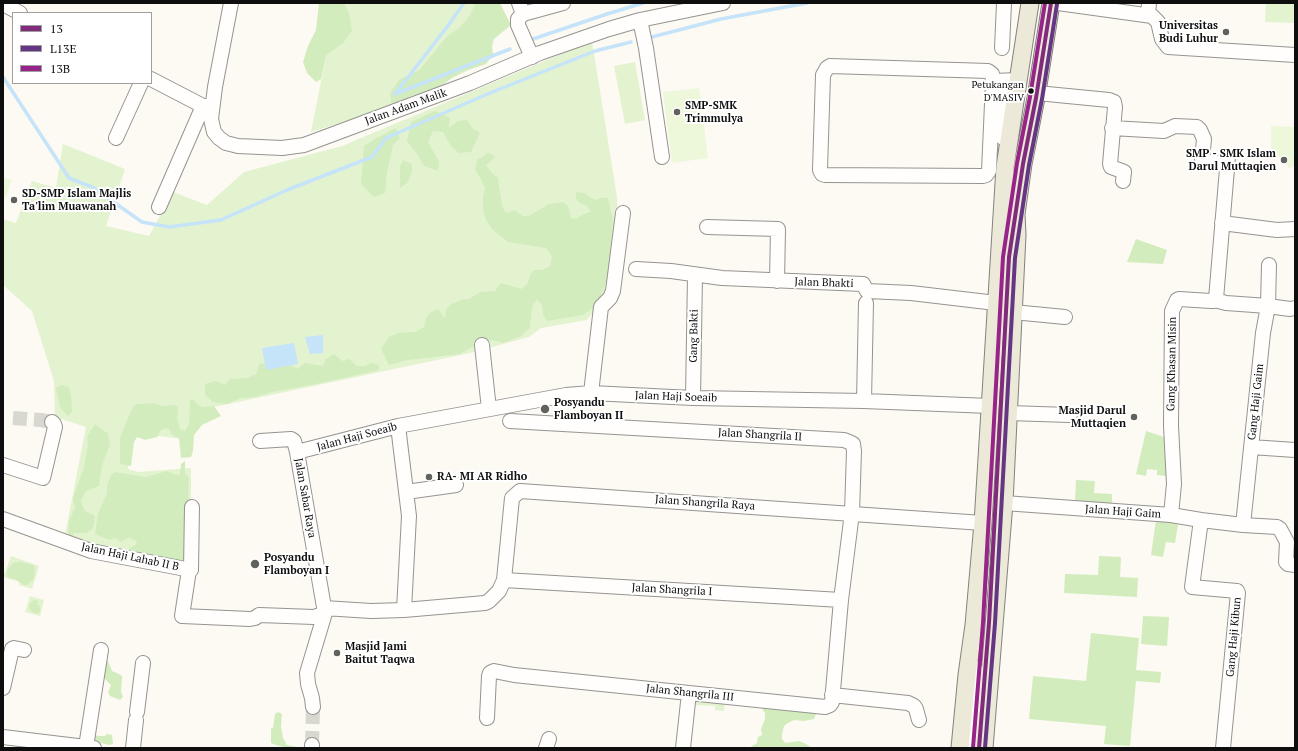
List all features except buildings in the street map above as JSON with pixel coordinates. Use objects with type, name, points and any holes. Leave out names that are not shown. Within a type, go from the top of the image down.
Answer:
[{"type":"main road","points":[[960,748],[967,675],[974,625],[983,523],[1005,167],[1030,3]]},
{"type":"main road","points":[[984,748],[1004,503],[1016,214],[1023,164],[1037,93],[1051,3]]},
{"type":"street","name":"Jalan Adam Malik","points":[[231,3],[215,87],[208,106],[214,132],[226,143],[238,146],[282,148],[312,142],[470,83],[532,57],[609,29],[694,6],[723,3]]},
{"type":"street","points":[[532,57],[518,25],[521,8],[564,3]]},
{"type":"street","points":[[1002,48],[1004,3]]},
{"type":"street","points":[[1058,3],[1148,9],[1158,22],[1162,39],[1168,47],[1295,55]]},
{"type":"street","points":[[3,4],[18,12]]},
{"type":"street","points":[[640,20],[646,48],[662,157]]},
{"type":"street","points":[[830,66],[988,71],[992,74],[993,87],[989,171],[986,175],[825,175],[822,174],[820,170],[823,75],[826,68],[830,66]]},
{"type":"street","points":[[152,79],[208,106],[159,207]]},
{"type":"street","points":[[993,87],[1018,80]]},
{"type":"street","points":[[116,138],[141,84]]},
{"type":"street","points":[[993,87],[1005,97],[1003,142],[1005,167]]},
{"type":"street","points":[[1037,93],[1114,102],[1115,107],[1110,164],[1111,167],[1124,172],[1124,181]]},
{"type":"street","points":[[1112,128],[1164,131],[1175,126],[1197,127],[1204,139],[1202,160],[1227,161],[1215,300],[1226,303],[1290,309],[1295,308]]},
{"type":"street","points":[[591,393],[601,308],[610,298],[613,291],[623,213]]},
{"type":"street","points":[[979,748],[989,616],[1009,258],[1016,214]]},
{"type":"street","points":[[1222,223],[1277,230],[1295,229]]},
{"type":"street","points":[[707,227],[778,229],[777,281]]},
{"type":"street","name":"Gang Haji Gaim","points":[[1243,525],[1263,333],[1268,306],[1269,265]]},
{"type":"street","name":"Jalan Bhakti","points":[[636,269],[672,271],[722,278],[863,284],[867,291],[911,293],[996,303]]},
{"type":"street","name":"Gang Bakti","points":[[693,398],[695,275]]},
{"type":"street","name":"Gang Khasan Misin","points":[[1171,515],[1174,484],[1171,426],[1172,311],[1179,298],[1211,301],[1215,300]]},
{"type":"street","points":[[864,401],[866,303]]},
{"type":"street","points":[[1013,312],[1065,317]]},
{"type":"street","points":[[482,345],[489,409]]},
{"type":"street","name":"Jalan Haji Soeaib","points":[[297,452],[398,426],[566,395],[591,393],[693,398],[864,401],[990,406]]},
{"type":"street","points":[[1008,413],[1070,415]]},
{"type":"street","name":"Jalan Shangrila II","points":[[510,421],[849,442],[853,444],[852,513],[841,600]]},
{"type":"street","points":[[3,465],[43,478],[53,425]]},
{"type":"street","points":[[398,426],[409,516],[404,610]]},
{"type":"street","points":[[260,441],[291,439],[294,441],[297,452]]},
{"type":"street","points":[[1251,447],[1295,450]]},
{"type":"street","name":"Jalan Sabar Raya","points":[[297,452],[324,611],[307,673],[313,707]]},
{"type":"street","points":[[406,492],[456,485]]},
{"type":"street","name":"Jalan Shangrila Raya","points":[[504,580],[512,498],[520,491],[983,523]]},
{"type":"street","name":"Jalan Haji Gaim","points":[[1004,503],[1171,515],[1243,525],[1277,527],[1280,529],[1287,542],[1286,562],[1288,564],[1295,565]]},
{"type":"street","points":[[190,570],[192,507]]},
{"type":"street","name":"Jalan Haji Lahab II B","points":[[3,519],[91,551],[190,570],[182,616],[250,619],[259,615],[314,617],[324,611]]},
{"type":"street","name":"Gang Haji Kibun","points":[[1201,520],[1192,587],[1237,591],[1238,593],[1223,748]]},
{"type":"street","points":[[324,611],[404,610],[485,603],[499,591],[504,580]]},
{"type":"street","name":"Jalan Shangrila I","points":[[504,580],[841,600]]},
{"type":"street","points":[[841,600],[832,695],[908,703],[916,709],[919,720]]},
{"type":"street","points":[[972,748],[975,646],[974,625]]},
{"type":"street","points":[[3,688],[12,649],[24,650]]},
{"type":"street","points":[[3,736],[90,748],[101,650]]},
{"type":"street","points":[[133,748],[143,663]]},
{"type":"street","name":"Jalan Shangrila III","points":[[487,718],[489,676],[490,673],[494,671],[514,675],[825,707],[830,705],[832,702],[832,695]]},
{"type":"street","points":[[683,748],[689,693]]},
{"type":"green space","points":[[319,3],[344,3],[349,12],[352,31],[343,43],[326,56],[321,79],[316,82],[307,73],[303,62],[308,46],[316,30]]},
{"type":"green space","points":[[344,3],[475,3],[470,15],[460,27],[447,36],[419,70],[400,79],[392,107],[311,132],[326,56],[343,43],[349,12]]},
{"type":"green space","points":[[475,3],[500,3],[511,25],[494,39],[492,46],[493,55],[486,64],[468,70],[452,78],[434,91],[411,96],[392,107],[390,93],[400,79],[419,70],[447,36],[460,27],[470,15]]},
{"type":"green space","points":[[1266,3],[1295,3],[1295,23],[1265,22]]},
{"type":"green space","points":[[592,41],[617,197],[617,214],[605,299],[587,320],[541,328],[529,337],[470,353],[195,411],[191,440],[133,433],[128,469],[138,472],[191,468],[191,569],[64,540],[86,427],[55,417],[54,381],[32,311],[3,285],[3,219],[16,223],[32,181],[56,188],[63,144],[125,169],[106,226],[149,236],[173,192],[207,205],[244,172],[342,146]]},
{"type":"green space","points":[[635,62],[645,120],[625,124],[614,66]]},
{"type":"green space","points":[[699,88],[708,158],[672,163],[663,92]]},
{"type":"green space","points":[[435,111],[450,118],[449,128],[458,121],[467,120],[472,128],[480,133],[471,152],[459,153],[451,146],[443,132],[433,131],[428,142],[439,162],[438,171],[424,166],[407,141],[411,122]]},
{"type":"green space","points":[[1271,126],[1295,127],[1295,165],[1289,168],[1271,147]]},
{"type":"green space","points":[[396,128],[400,138],[393,145],[387,172],[385,193],[374,197],[361,184],[364,146]]},
{"type":"green space","points":[[488,153],[495,156],[486,165],[498,178],[502,206],[506,213],[515,210],[523,216],[529,216],[549,204],[563,202],[568,206],[571,218],[576,219],[591,212],[587,206],[580,203],[576,199],[576,192],[584,193],[595,200],[608,198],[613,219],[608,278],[600,297],[595,306],[583,315],[547,321],[543,314],[542,305],[537,299],[532,307],[530,328],[521,336],[503,343],[492,340],[472,347],[460,354],[408,360],[389,365],[381,349],[389,337],[398,333],[416,332],[424,327],[426,318],[431,312],[438,309],[445,319],[446,310],[451,304],[464,299],[469,299],[480,292],[495,291],[501,283],[522,289],[528,283],[530,275],[534,270],[542,270],[550,266],[552,256],[546,248],[508,242],[492,229],[486,220],[483,210],[485,188],[475,170],[477,160]]},
{"type":"green space","points":[[403,160],[412,164],[412,172],[407,183],[400,188],[400,166]]},
{"type":"green space","points":[[3,177],[12,180],[6,197],[3,196]]},
{"type":"green space","points":[[1136,239],[1167,250],[1163,264],[1127,262]]},
{"type":"green space","points":[[334,354],[342,361],[349,359],[357,366],[365,366],[371,363],[379,365],[379,370],[272,392],[255,397],[241,398],[227,404],[213,402],[205,395],[205,384],[216,381],[225,385],[230,379],[247,378],[256,374],[260,363],[271,365],[286,363],[297,369],[305,363],[323,366],[326,359]]},
{"type":"green space","points":[[62,385],[69,387],[71,395],[72,412],[68,416],[60,407],[56,388]]},
{"type":"green space","points":[[190,400],[194,400],[202,407],[214,406],[221,416],[202,425],[194,435],[191,457],[181,458],[179,438],[172,435],[169,429],[165,428],[160,431],[157,437],[145,440],[137,437],[134,442],[131,466],[120,464],[120,437],[131,411],[136,404],[154,403],[162,406],[175,405],[178,407],[177,418],[180,429],[185,431],[189,424]]},
{"type":"green space","points":[[95,424],[108,434],[110,445],[102,465],[99,486],[86,491],[81,500],[85,511],[95,516],[93,528],[87,533],[74,533],[70,539],[68,532],[69,521],[75,508],[73,498],[84,467],[88,445],[87,437]]},
{"type":"green space","points":[[1146,431],[1170,439],[1167,476],[1157,475],[1157,470],[1147,469],[1146,476],[1136,474]]},
{"type":"green space","points":[[185,461],[185,474],[189,477],[186,563],[144,558],[137,551],[133,553],[128,552],[130,548],[137,544],[136,541],[130,538],[121,542],[115,538],[109,540],[95,534],[98,514],[107,493],[107,485],[111,475],[115,472],[146,477],[167,471],[180,475],[181,464]]},
{"type":"green space","points":[[1076,480],[1095,481],[1094,493],[1112,494],[1112,504],[1075,502]]},
{"type":"green space","points":[[1156,520],[1178,524],[1175,543],[1166,542],[1163,557],[1151,555]]},
{"type":"green space","points":[[11,556],[39,566],[32,589],[19,585],[19,582],[3,577],[3,573],[5,573]]},
{"type":"green space","points":[[1099,556],[1121,557],[1120,577],[1138,578],[1137,597],[1064,593],[1065,574],[1098,575]]},
{"type":"green space","points":[[19,561],[35,567],[34,579],[27,585],[24,585],[7,576],[7,571],[12,564],[15,562],[18,563]]},
{"type":"green space","points":[[30,596],[44,600],[40,616],[25,612]]},
{"type":"green space","points":[[34,600],[39,601],[37,603],[40,607],[40,612],[37,614],[29,608],[30,603]]},
{"type":"green space","points":[[1143,616],[1169,617],[1167,646],[1141,644]]},
{"type":"green space","points":[[1091,633],[1139,638],[1136,670],[1161,672],[1160,683],[1136,681],[1130,746],[1104,744],[1106,726],[1029,719],[1033,676],[1086,681]]},
{"type":"green space","points":[[103,660],[108,661],[112,671],[121,675],[122,677],[121,692],[123,697],[120,700],[110,696],[108,692],[111,685],[101,675]]},
{"type":"green space","points":[[692,699],[725,701],[724,711],[715,710],[715,706],[695,705],[691,748],[687,748]]},
{"type":"green space","points":[[762,709],[814,712],[816,714],[814,719],[804,721],[794,720],[784,726],[782,734],[782,739],[785,743],[799,741],[812,748],[749,748],[757,743],[758,737],[762,735],[761,729],[765,719],[765,713]]},
{"type":"green space","points":[[278,712],[282,714],[281,726],[283,738],[287,745],[302,748],[288,748],[271,743],[271,728],[273,728],[275,714]]},
{"type":"green space","points":[[107,734],[112,735],[113,744],[109,745],[94,741],[93,738],[95,735],[105,736]]},
{"type":"water","points":[[323,335],[323,353],[310,354],[305,337]]},
{"type":"water","points":[[294,343],[298,364],[266,370],[262,348]]},
{"type":"waterway","points":[[464,3],[395,94],[510,49]]},
{"type":"waterway","points":[[533,39],[643,3]]},
{"type":"waterway","points":[[648,38],[721,19],[807,3]]},
{"type":"waterway","points":[[3,77],[69,178],[92,187],[142,222],[169,227],[221,220],[287,190],[372,157],[386,138],[490,93],[595,51],[631,42]]},
{"type":"tunnel","points":[[13,418],[52,422]]},
{"type":"tunnel","points":[[312,745],[313,707]]},
{"type":"transit line","name":"13B","points":[[973,748],[983,623],[1003,257],[1017,163],[1030,97],[1045,3]]},
{"type":"transit line","name":"13","points":[[979,748],[989,623],[1009,257],[1023,164],[1036,98],[1051,3]]},
{"type":"transit line","name":"L13E","points":[[985,748],[995,623],[1015,258],[1029,165],[1042,99],[1057,4]]},
{"type":"place","name":"Universitas Budi Luhur","points":[[1226,32]]},
{"type":"place","name":"Petukangan D'MASIV","points":[[1031,91]]},
{"type":"place","name":"SMP-SMK Trimmulya","points":[[677,112]]},
{"type":"place","name":"SMP - SMK Islam Darul Muttaqien","points":[[1284,160]]},
{"type":"place","name":"SD-SMP Islam Majlis Ta'lim Muawanah","points":[[14,200]]},
{"type":"place","name":"Posyandu Flamboyan II","points":[[545,409]]},
{"type":"place","name":"Masjid Darul Muttaqien","points":[[1134,417]]},
{"type":"place","name":"RA- MI AR Ridho","points":[[429,477]]},
{"type":"place","name":"Posyandu Flamboyan I","points":[[255,564]]},
{"type":"place","name":"Masjid Jami Baitut Taqwa","points":[[337,653]]}]
